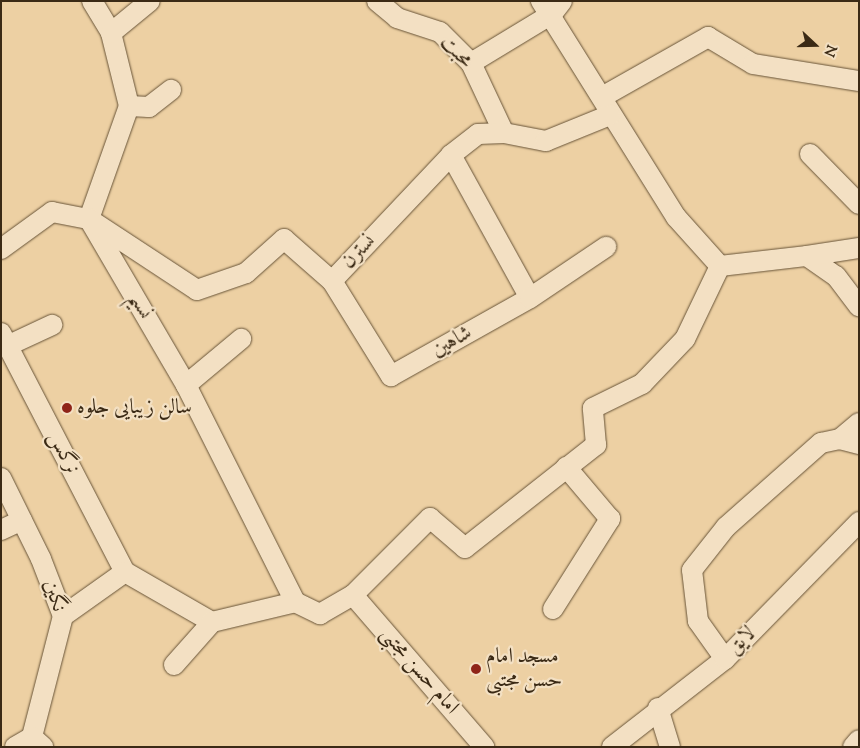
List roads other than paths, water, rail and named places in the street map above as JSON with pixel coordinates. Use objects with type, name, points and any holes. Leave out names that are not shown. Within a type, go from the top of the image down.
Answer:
[{"type":"street","points":[[1,249],[52,212],[88,219],[129,106],[111,33],[92,1]]},
{"type":"street","points":[[111,33],[150,1]]},
{"type":"street","name":"محبت","points":[[377,1],[397,18],[440,32],[471,63],[504,133]]},
{"type":"street","points":[[471,63],[551,5],[606,106],[676,217],[720,266]]},
{"type":"street","name":"نسترن","points":[[88,219],[197,290],[246,273],[284,239],[332,281],[450,155],[478,134],[504,133],[546,141],[606,106],[708,36],[753,64],[859,81]]},
{"type":"street","points":[[129,106],[149,107],[171,90]]},
{"type":"street","points":[[810,154],[859,204]]},
{"type":"street","points":[[450,155],[530,298]]},
{"type":"street","name":"نسیم","points":[[88,219],[186,385],[295,602]]},
{"type":"street","name":"شاهین","points":[[332,281],[391,376],[530,298],[606,247]]},
{"type":"street","points":[[720,266],[859,248]]},
{"type":"street","points":[[807,256],[836,276],[859,306]]},
{"type":"street","points":[[174,665],[212,622],[295,602],[320,614],[353,596],[430,518],[465,548],[596,445],[593,408],[642,384],[685,339],[720,266]]},
{"type":"street","points":[[4,339],[52,325]]},
{"type":"street","name":"نرگس","points":[[4,339],[125,572]]},
{"type":"street","points":[[186,385],[241,339]]},
{"type":"street","points":[[725,659],[698,621],[692,570],[726,527],[785,474],[821,443],[850,442],[859,423]]},
{"type":"street","points":[[553,610],[610,519],[566,467]]},
{"type":"street","name":"نگین","points":[[1,478],[22,520],[63,616],[30,744]]},
{"type":"street","points":[[1,530],[22,520]]},
{"type":"street","name":"لایق","points":[[612,747],[658,708],[725,659],[859,522]]},
{"type":"street","points":[[63,616],[125,572],[212,622]]},
{"type":"street","name":"امام حسن مجتبی","points":[[353,596],[484,747]]},
{"type":"street","points":[[658,708],[670,747]]},
{"type":"street","points":[[853,747],[859,740]]},
{"type":"place","name":"سالن زیبایی جلوه","points":[[67,408]]},
{"type":"place","name":"مسجد امام حسن مجتبی","points":[[476,669]]}]
